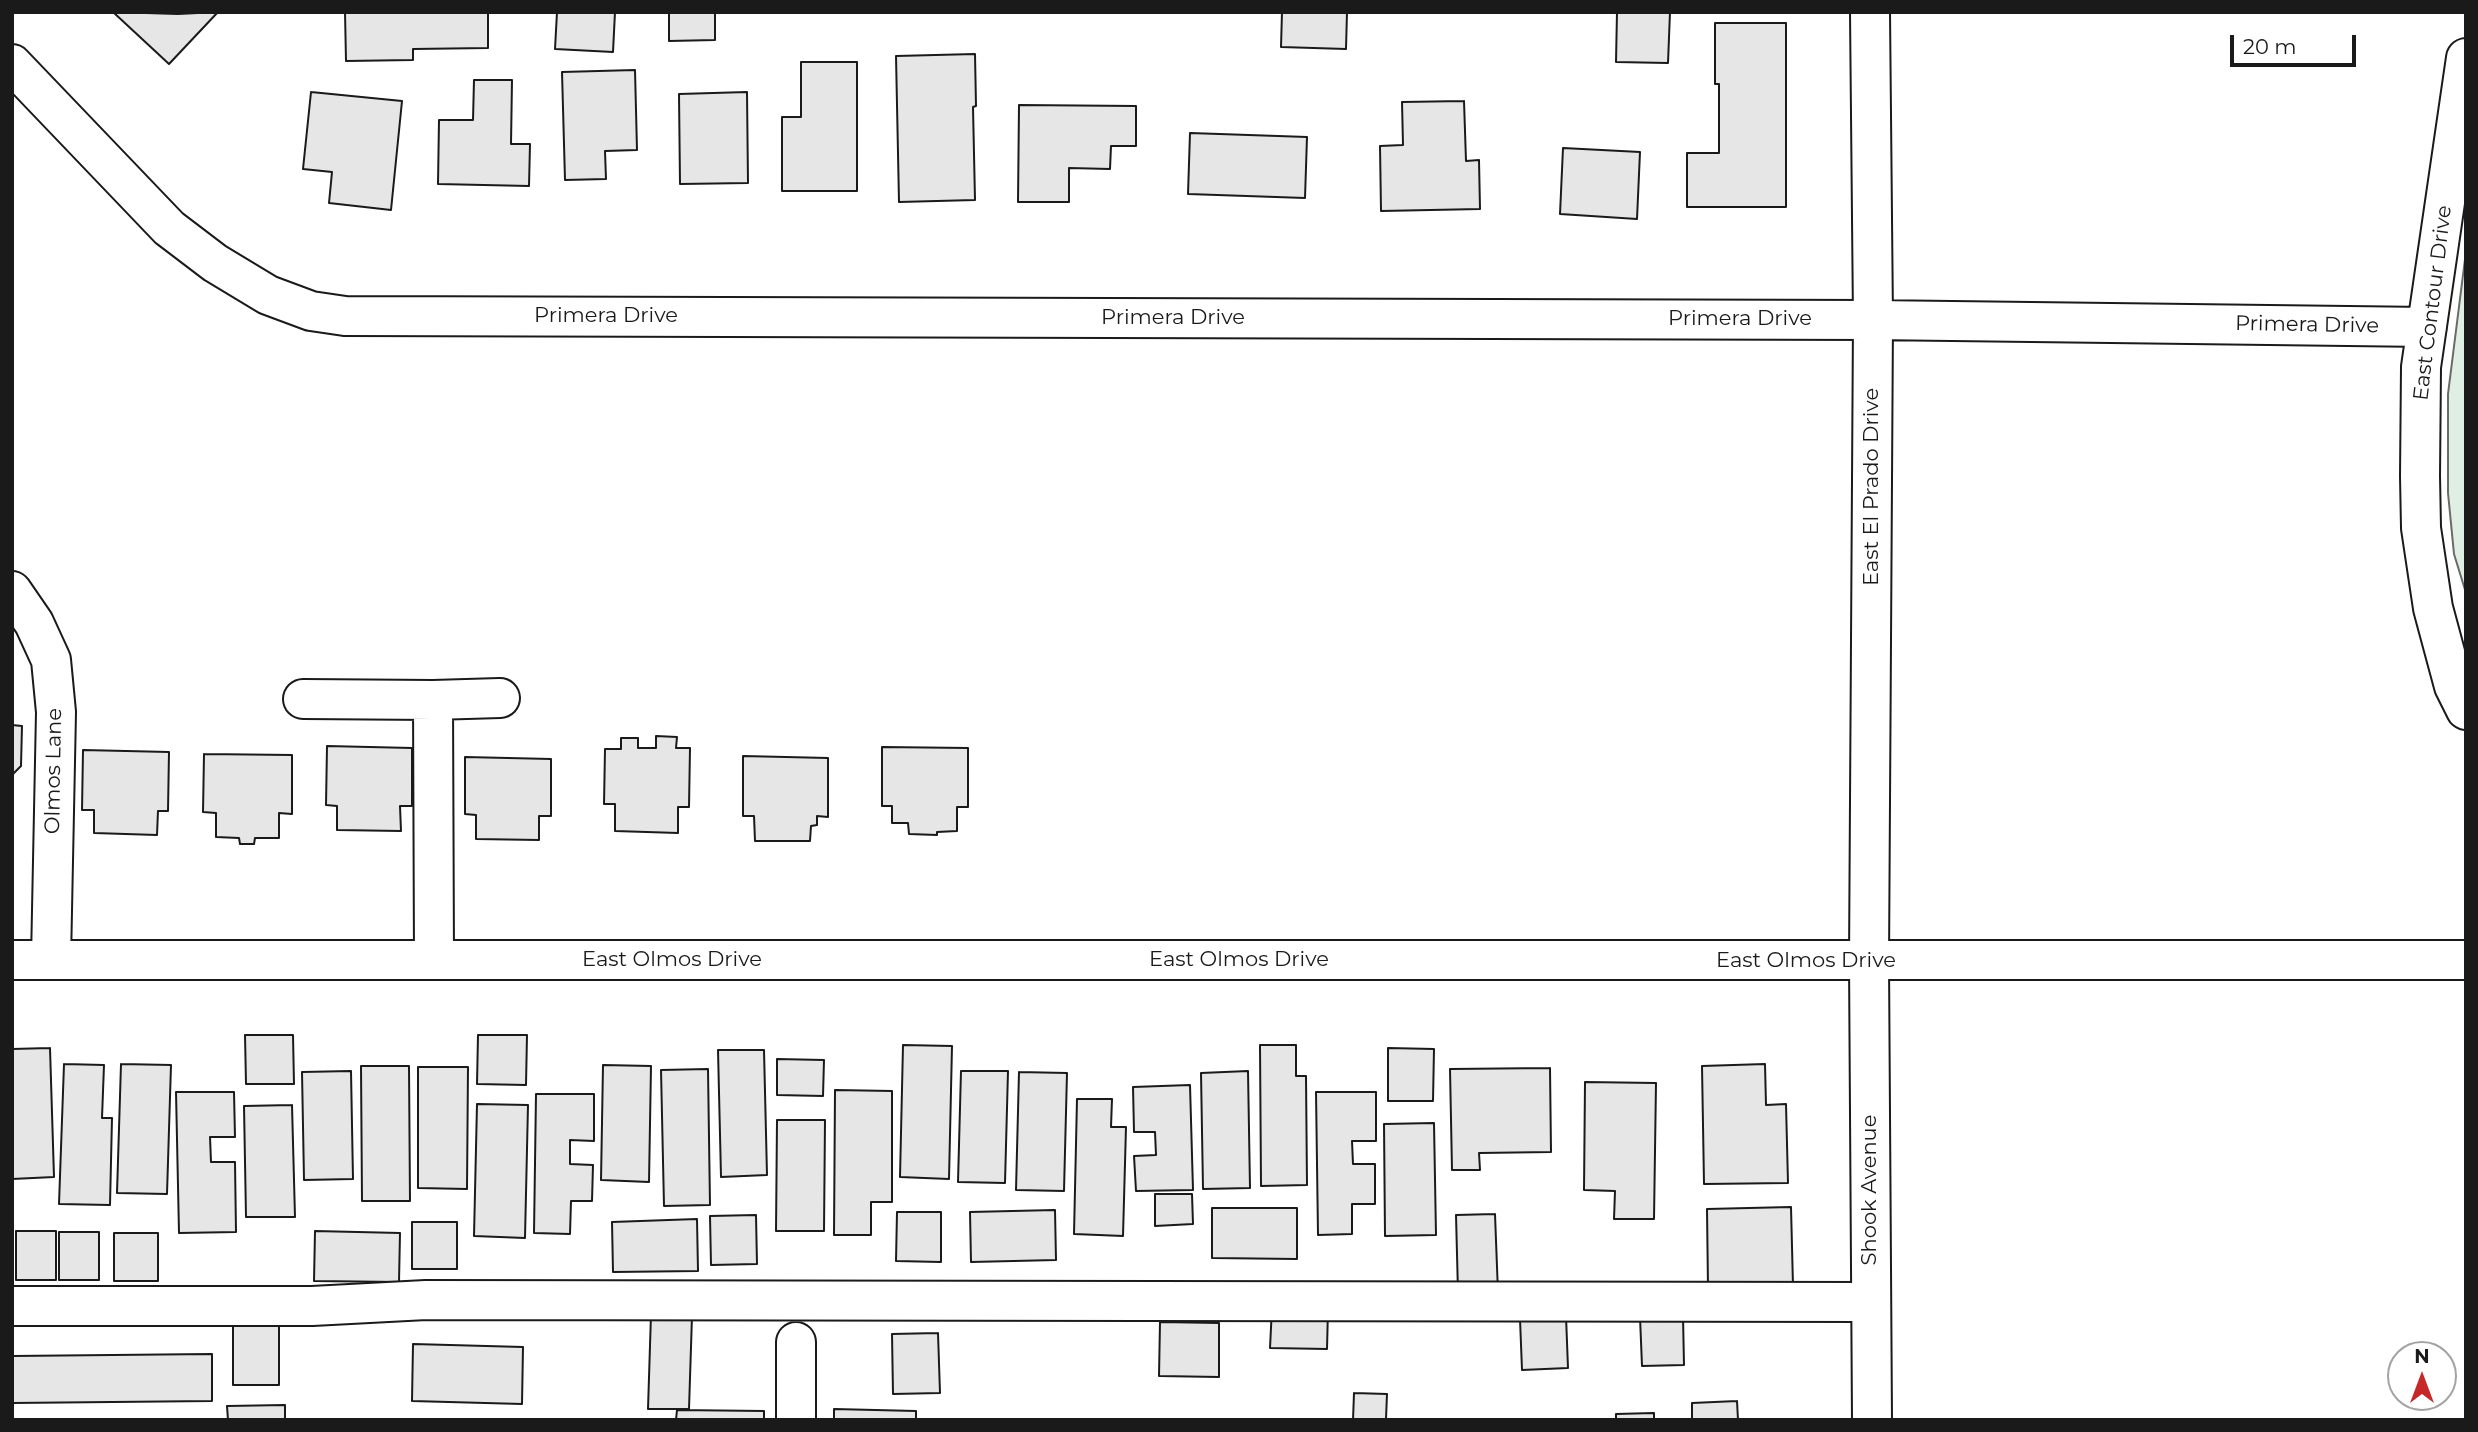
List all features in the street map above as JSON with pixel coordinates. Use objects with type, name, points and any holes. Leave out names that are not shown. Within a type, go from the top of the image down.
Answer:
[{"type":"street","name":"East El Prado Drive","points":[[1869,961],[1872,320],[1870,12]]},
{"type":"street","name":"East Contour Drive","points":[[2466,58],[2421,367],[2421,528],[2433,608],[2454,686],[2466,710]]},
{"type":"street","name":"Primera Drive","points":[[12,64],[169,229],[215,263],[268,295],[311,311],[334,314],[1872,320],[2427,327]]},
{"type":"street","name":"Olmos Lane","points":[[12,591],[34,623],[51,660],[56,712],[51,960]]},
{"type":"street","points":[[303,699],[500,698]]},
{"type":"street","points":[[432,700],[434,960]]},
{"type":"street","name":"East Olmos Drive","points":[[12,960],[2466,960]]},
{"type":"street","name":"Shook Avenue","points":[[1869,961],[1872,1420]]},
{"type":"street","points":[[12,1306],[312,1306],[426,1300],[1871,1302]]},
{"type":"street","points":[[796,1342],[796,1420]]},
{"type":"green space","points":[[2466,251],[2466,593],[2454,554],[2448,493],[2448,394]]},
{"type":"building","points":[[113,12],[178,14],[218,12],[169,64]]},
{"type":"building","points":[[345,12],[488,12],[488,48],[413,49],[413,60],[346,61]]},
{"type":"building","points":[[557,12],[615,12],[613,52],[555,49]]},
{"type":"building","points":[[669,12],[715,12],[715,40],[669,41]]},
{"type":"building","points":[[1282,12],[1347,12],[1346,49],[1281,47]]},
{"type":"building","points":[[1617,12],[1670,12],[1668,63],[1616,62]]},
{"type":"building","points":[[1715,23],[1786,23],[1786,207],[1687,207],[1687,153],[1719,153],[1719,84],[1715,84]]},
{"type":"building","points":[[975,54],[975,200],[899,202],[896,56]]},
{"type":"building","points":[[801,62],[857,62],[857,191],[782,191],[782,117],[801,117]]},
{"type":"building","points":[[635,70],[637,150],[605,151],[606,179],[565,180],[562,72]]},
{"type":"building","points":[[474,80],[512,80],[511,144],[530,144],[529,186],[438,184],[439,120],[473,120]]},
{"type":"building","points":[[311,92],[402,101],[391,210],[329,203],[332,172],[303,169]]},
{"type":"building","points":[[747,92],[748,183],[680,184],[679,94]]},
{"type":"building","points":[[1464,101],[1466,161],[1479,160],[1480,209],[1381,211],[1380,146],[1403,145],[1402,102]]},
{"type":"building","points":[[1019,105],[1136,106],[1136,146],[1111,146],[1110,169],[1069,168],[1069,202],[1018,202]]},
{"type":"building","points":[[1190,133],[1307,137],[1305,198],[1188,194]]},
{"type":"building","points":[[1563,148],[1640,152],[1637,219],[1560,214]]},
{"type":"building","points":[[12,725],[22,726],[21,766],[12,775]]},
{"type":"building","points":[[656,736],[677,737],[676,748],[690,748],[689,807],[678,807],[678,833],[615,831],[615,804],[604,804],[605,749],[621,749],[621,738],[638,738],[638,748],[656,748]]},
{"type":"building","points":[[327,746],[412,748],[412,806],[400,806],[401,831],[337,830],[337,806],[326,805]]},
{"type":"building","points":[[882,747],[968,748],[968,807],[957,807],[957,831],[937,832],[937,835],[909,834],[908,823],[892,823],[892,806],[882,806]]},
{"type":"building","points":[[83,750],[169,752],[168,811],[158,811],[157,835],[94,833],[94,810],[82,810]]},
{"type":"building","points":[[204,754],[292,755],[292,814],[279,813],[279,838],[255,838],[254,844],[240,844],[239,838],[216,837],[216,813],[203,812]]},
{"type":"building","points":[[743,756],[828,758],[828,817],[817,816],[817,825],[811,826],[810,841],[755,841],[754,816],[743,816]]},
{"type":"building","points":[[465,757],[551,759],[551,816],[539,816],[539,840],[476,839],[476,815],[465,814]]},
{"type":"building","points":[[245,1035],[293,1035],[294,1084],[246,1084]]},
{"type":"building","points":[[478,1035],[527,1035],[526,1085],[477,1084]]},
{"type":"building","points":[[903,1045],[952,1046],[949,1179],[900,1177]]},
{"type":"building","points":[[1260,1045],[1296,1045],[1296,1076],[1306,1076],[1307,1185],[1261,1186]]},
{"type":"building","points":[[50,1048],[54,1177],[12,1179],[12,1049]]},
{"type":"building","points":[[1388,1048],[1434,1049],[1433,1101],[1388,1101]]},
{"type":"building","points":[[718,1050],[764,1050],[767,1175],[721,1177]]},
{"type":"building","points":[[777,1059],[824,1060],[823,1096],[777,1095]]},
{"type":"building","points":[[64,1064],[104,1065],[102,1118],[112,1118],[110,1205],[59,1204]]},
{"type":"building","points":[[121,1064],[171,1065],[167,1194],[117,1193]]},
{"type":"building","points":[[1765,1064],[1766,1105],[1786,1104],[1788,1183],[1704,1184],[1702,1066]]},
{"type":"building","points":[[603,1065],[651,1066],[649,1182],[601,1180]]},
{"type":"building","points":[[361,1066],[409,1066],[410,1201],[362,1201]]},
{"type":"building","points":[[418,1067],[468,1067],[467,1189],[418,1188]]},
{"type":"building","points":[[1550,1068],[1551,1152],[1479,1153],[1480,1170],[1452,1170],[1450,1069]]},
{"type":"building","points":[[708,1069],[710,1205],[664,1206],[661,1070]]},
{"type":"building","points":[[351,1071],[353,1179],[304,1180],[302,1072]]},
{"type":"building","points":[[961,1071],[1008,1071],[1005,1183],[958,1182]]},
{"type":"building","points":[[1248,1071],[1250,1188],[1203,1189],[1201,1073]]},
{"type":"building","points":[[1019,1072],[1067,1073],[1064,1191],[1016,1190]]},
{"type":"building","points":[[1585,1082],[1656,1083],[1654,1219],[1614,1219],[1615,1191],[1584,1190]]},
{"type":"building","points":[[1190,1085],[1193,1190],[1136,1191],[1134,1156],[1156,1155],[1155,1132],[1134,1132],[1133,1087]]},
{"type":"building","points":[[835,1090],[892,1091],[892,1202],[871,1202],[871,1235],[834,1235]]},
{"type":"building","points":[[176,1092],[234,1092],[235,1137],[210,1137],[211,1162],[235,1162],[236,1232],[179,1233]]},
{"type":"building","points":[[1316,1092],[1376,1092],[1376,1141],[1352,1141],[1353,1164],[1375,1164],[1375,1204],[1352,1204],[1352,1234],[1318,1235]]},
{"type":"building","points":[[536,1094],[594,1094],[594,1141],[570,1140],[570,1164],[593,1165],[592,1201],[571,1201],[570,1234],[534,1233]]},
{"type":"building","points":[[1077,1099],[1112,1099],[1111,1127],[1126,1127],[1123,1236],[1074,1234]]},
{"type":"building","points":[[477,1104],[528,1105],[525,1238],[474,1236]]},
{"type":"building","points":[[292,1105],[295,1217],[246,1217],[244,1106]]},
{"type":"building","points":[[777,1120],[825,1120],[824,1231],[776,1231]]},
{"type":"building","points":[[1434,1123],[1436,1235],[1385,1236],[1384,1124]]},
{"type":"building","points":[[1155,1194],[1192,1194],[1193,1224],[1155,1226]]},
{"type":"building","points":[[1791,1207],[1793,1286],[1708,1288],[1707,1209]]},
{"type":"building","points":[[1212,1208],[1297,1208],[1297,1259],[1212,1258]]},
{"type":"building","points":[[1055,1210],[1056,1260],[971,1262],[970,1212]]},
{"type":"building","points":[[897,1212],[941,1212],[941,1262],[896,1261]]},
{"type":"building","points":[[1495,1214],[1498,1293],[1458,1293],[1456,1215]]},
{"type":"building","points":[[756,1215],[757,1264],[711,1265],[710,1216]]},
{"type":"building","points":[[697,1219],[698,1271],[613,1272],[612,1222]]},
{"type":"building","points":[[412,1222],[457,1222],[457,1269],[412,1269]]},
{"type":"building","points":[[16,1231],[56,1231],[56,1280],[16,1280]]},
{"type":"building","points":[[315,1231],[400,1233],[399,1282],[314,1281]]},
{"type":"building","points":[[59,1232],[99,1232],[99,1280],[59,1280]]},
{"type":"building","points":[[114,1233],[158,1233],[158,1281],[114,1281]]},
{"type":"building","points":[[1272,1307],[1328,1309],[1327,1349],[1270,1348]]},
{"type":"building","points":[[651,1314],[692,1316],[689,1409],[648,1409]]},
{"type":"building","points":[[1566,1316],[1568,1368],[1522,1370],[1520,1319]]},
{"type":"building","points":[[1683,1316],[1684,1365],[1642,1366],[1640,1317]]},
{"type":"building","points":[[1160,1322],[1219,1323],[1219,1377],[1159,1376]]},
{"type":"building","points":[[233,1324],[279,1324],[279,1385],[233,1385]]},
{"type":"building","points":[[938,1333],[940,1393],[893,1394],[892,1334]]},
{"type":"building","points":[[413,1344],[523,1347],[522,1404],[412,1401]]},
{"type":"building","points":[[212,1354],[212,1401],[12,1403],[12,1356]]},
{"type":"building","points":[[1354,1393],[1387,1394],[1386,1419],[1414,1420],[1353,1420]]},
{"type":"building","points":[[1737,1401],[1738,1420],[1692,1420],[1692,1403]]},
{"type":"building","points":[[285,1405],[285,1420],[228,1420],[227,1406]]},
{"type":"building","points":[[834,1409],[916,1411],[916,1420],[834,1420]]},
{"type":"building","points":[[677,1410],[764,1411],[764,1420],[676,1420]]},
{"type":"building","points":[[1654,1413],[1654,1420],[1616,1420],[1616,1414]]}]
